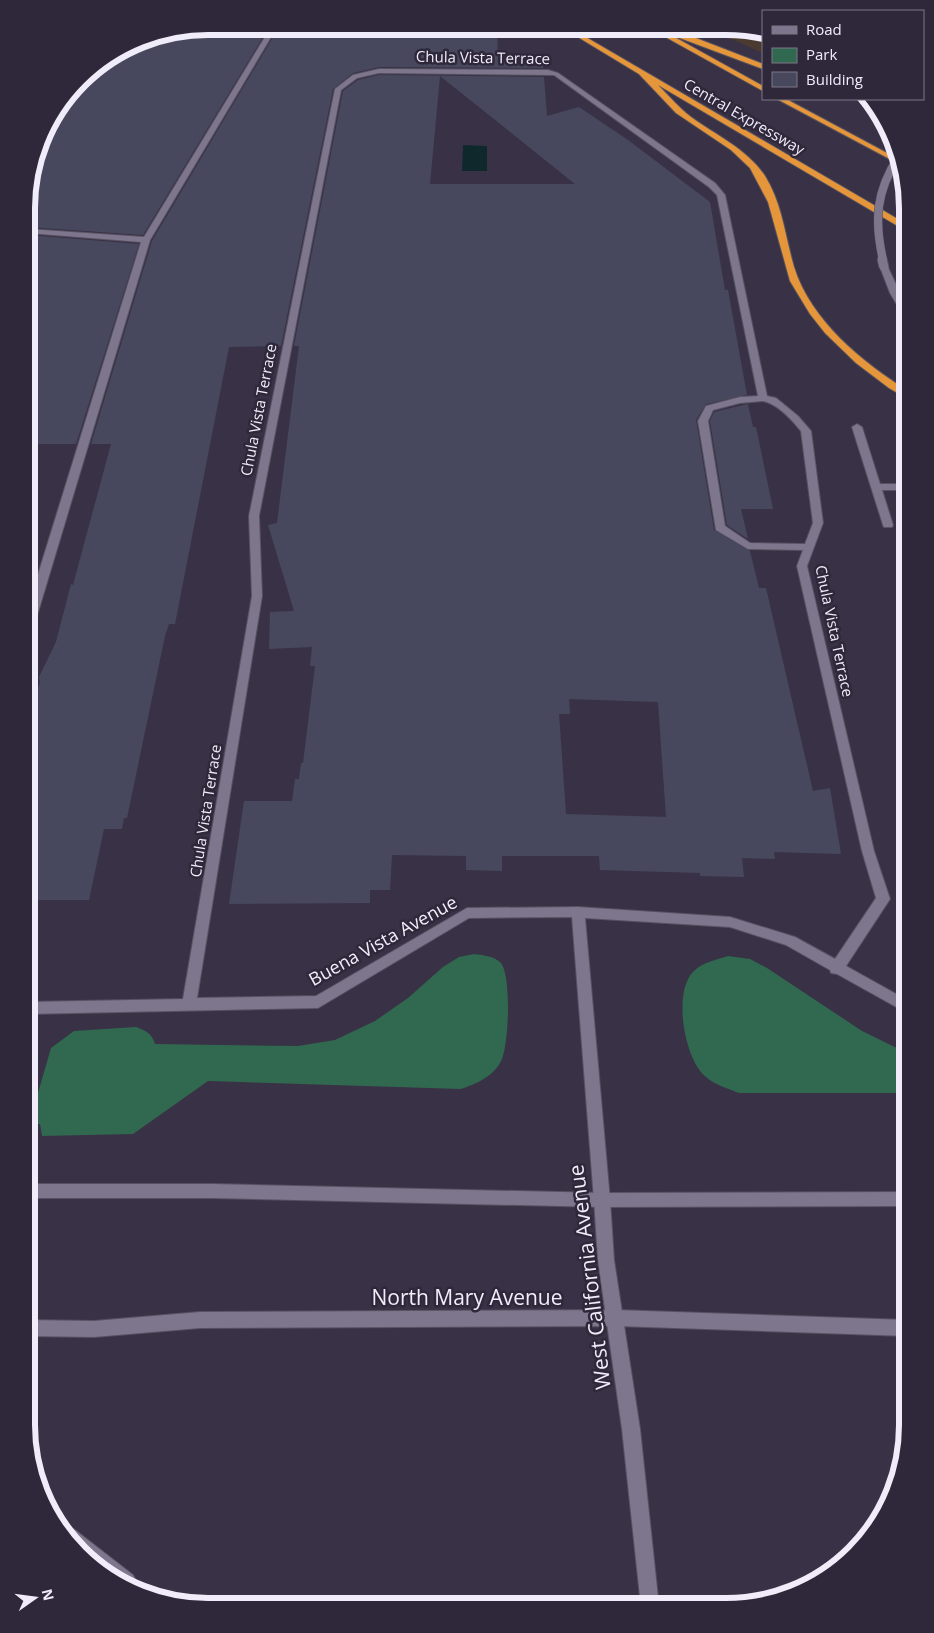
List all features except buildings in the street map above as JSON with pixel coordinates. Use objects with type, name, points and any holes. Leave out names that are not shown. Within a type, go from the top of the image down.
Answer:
[{"type":"highway","name":"Central Expressway","points":[[578,35],[899,224]]},
{"type":"highway","name":"Central Expressway","points":[[666,35],[762,88]]},
{"type":"highway","points":[[681,35],[762,67]]},
{"type":"highway","points":[[642,73],[680,112],[727,144],[747,161],[760,176],[769,192],[795,280],[806,302],[846,348],[899,389]]},
{"type":"highway","name":"Central Expressway","points":[[783,100],[892,159]]},
{"type":"main road","points":[[35,603],[146,240],[269,35]]},
{"type":"main road","name":"Chula Vista Terrace","points":[[189,1003],[257,596],[254,516],[338,89],[355,76],[379,71],[548,72],[556,74],[712,185],[722,195],[763,398],[773,400],[795,418],[806,431],[818,523],[802,566],[868,851],[883,899],[836,969]]},
{"type":"main road","points":[[894,166],[880,195],[876,218],[884,267],[899,301]]},
{"type":"main road","points":[[35,232],[146,240]]},
{"type":"main road","points":[[763,398],[740,400],[709,408],[703,421],[720,528],[748,546],[809,547]]},
{"type":"main road","points":[[857,427],[888,525]]},
{"type":"main road","points":[[877,487],[899,487]]},
{"type":"main road","name":"Buena Vista Avenue","points":[[35,1008],[189,1003],[318,1002],[467,913],[578,912],[730,922],[790,941],[836,969],[899,1002]]},
{"type":"main road","name":"West California Avenue","points":[[578,912],[606,1260],[631,1429],[649,1598]]},
{"type":"main road","points":[[35,1191],[203,1191],[602,1200],[899,1199]]},
{"type":"main road","name":"North Mary Avenue","points":[[35,1328],[94,1329],[200,1320],[616,1318],[899,1328]]},
{"type":"shaded area","points":[[722,35],[762,38],[762,53]]},
{"type":"shaded area","points":[[463,145],[487,146],[487,171],[462,171]]},
{"type":"green space","points":[[474,954],[494,958],[500,962],[504,969],[508,994],[506,1041],[501,1061],[494,1071],[484,1079],[467,1087],[461,1089],[208,1081],[133,1134],[42,1136],[40,1124],[35,1124],[35,1103],[51,1048],[74,1031],[136,1027],[148,1033],[155,1044],[298,1046],[335,1040],[375,1021],[408,998],[443,967],[459,957]]},
{"type":"green space","points":[[728,956],[750,959],[767,968],[862,1031],[899,1049],[899,1093],[739,1093],[712,1082],[698,1067],[691,1055],[682,1009],[683,994],[687,981],[693,972],[710,962]]}]
